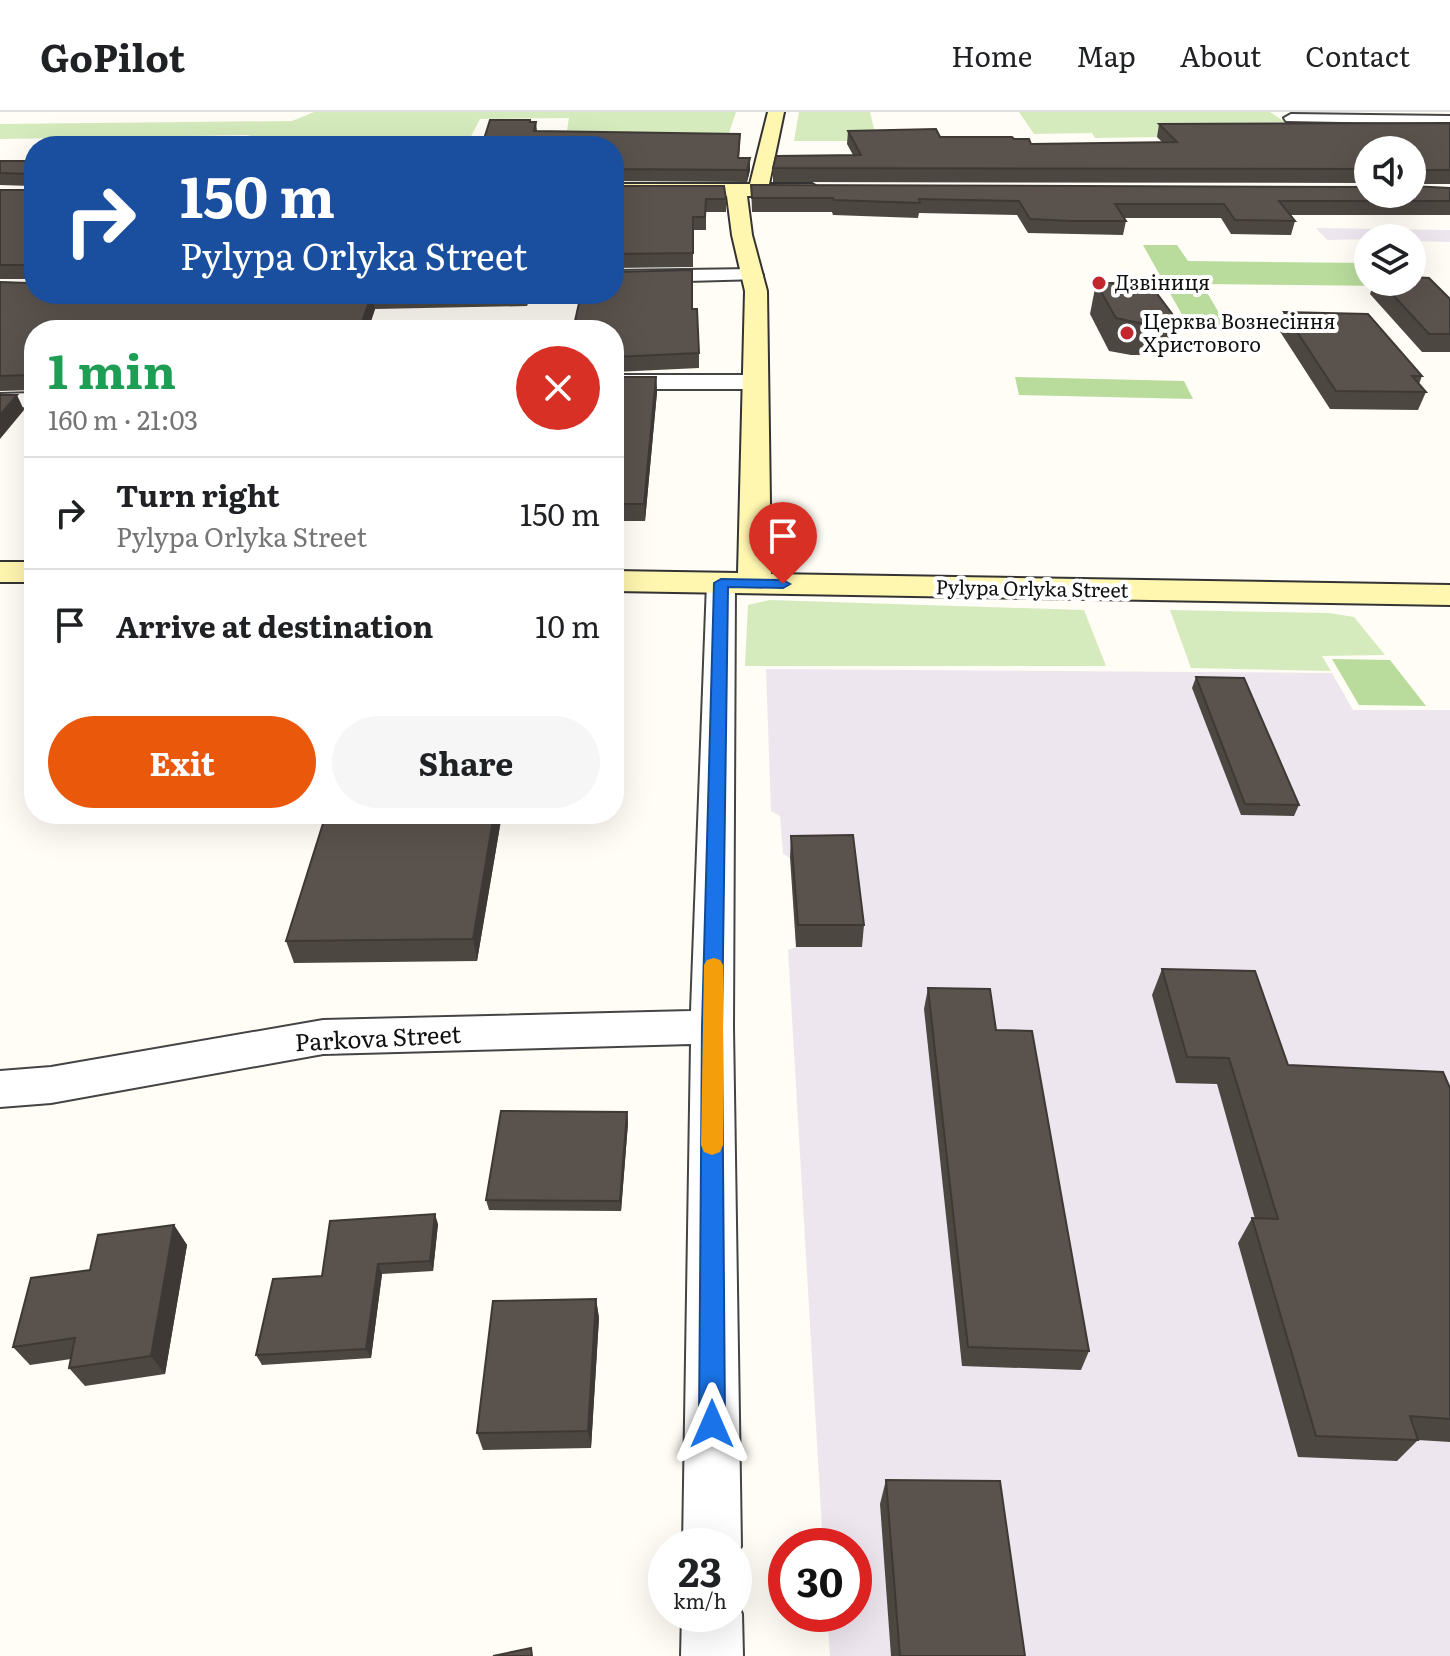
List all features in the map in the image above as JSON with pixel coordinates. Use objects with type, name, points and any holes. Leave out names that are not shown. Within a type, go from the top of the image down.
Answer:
[{"type":"street","points":[[712,1528],[712,1027],[738,583],[754,382],[756,291],[742,235],[747,189],[776,112]]},
{"type":"street","points":[[1291,118],[1450,120]]},
{"type":"street","points":[[624,190],[835,190]]},
{"type":"street","points":[[624,277],[753,275]]},
{"type":"street","points":[[624,382],[754,382]]},
{"type":"street","points":[[0,401],[24,400]]},
{"type":"street","points":[[0,572],[24,572]]},
{"type":"street","name":"Pylypa Orlyka Street","points":[[624,581],[1450,595]]},
{"type":"street","name":"Parkova Street","points":[[0,1089],[51,1085],[323,1037],[712,1027]]},
{"type":"street","points":[[712,1632],[712,1656]]},
{"type":"shaded area","points":[[1316,228],[1354,229],[1354,239],[1327,240]]},
{"type":"shaded area","points":[[1426,230],[1450,230],[1450,242],[1426,241]]},
{"type":"shaded area","points":[[766,669],[1332,673],[1353,710],[1450,710],[1450,1656],[830,1656],[828,1632],[872,1632],[872,1528],[822,1528],[788,950],[796,947],[790,858],[783,854],[780,816],[771,811]]},
{"type":"green space","points":[[314,112],[736,112],[726,142],[624,142],[624,136],[566,136],[569,118],[480,119],[471,136],[24,136],[24,139],[0,139],[0,124],[292,121]]},
{"type":"green space","points":[[799,112],[870,112],[877,141],[794,141]]},
{"type":"green space","points":[[1019,112],[1270,112],[1285,122],[1224,123],[1231,136],[1095,138],[1092,133],[1034,134]]},
{"type":"green space","points":[[1143,245],[1177,245],[1188,261],[1354,263],[1354,286],[1202,284],[1229,330],[1190,329]]},
{"type":"green space","points":[[1015,377],[1184,381],[1193,399],[1019,395]]},
{"type":"green space","points":[[769,600],[1084,610],[1106,666],[745,666],[748,605]]},
{"type":"green space","points":[[1170,610],[1329,613],[1354,617],[1385,655],[1322,656],[1331,671],[1191,668]]},
{"type":"green space","points":[[1332,659],[1390,660],[1426,706],[1359,705]]},
{"type":"building","points":[[490,120],[530,120],[536,122],[534,131],[740,134],[738,158],[750,158],[747,170],[624,169],[624,136],[485,136]]},
{"type":"building","points":[[1450,123],[1450,170],[1426,170],[1426,136],[1354,136],[1354,169],[773,168],[776,156],[861,155],[848,131],[936,129],[940,137],[1012,137],[1029,139],[1031,144],[1177,142],[1159,124]]},
{"type":"building","points":[[0,161],[24,161],[24,174],[0,173]]},
{"type":"building","points":[[751,185],[1354,187],[1354,201],[1279,201],[1295,221],[1235,220],[1224,204],[1115,204],[1126,221],[1071,221],[1030,219],[1019,201],[919,199],[920,203],[833,198],[752,198]]},
{"type":"building","points":[[624,186],[724,186],[726,199],[706,199],[705,217],[693,217],[693,253],[624,254]]},
{"type":"building","points":[[1426,187],[1450,188],[1450,201],[1426,201]]},
{"type":"building","points":[[0,190],[24,190],[24,265],[0,265]]},
{"type":"building","points":[[692,270],[692,309],[697,309],[699,353],[624,357],[624,320],[575,320],[579,304],[624,304],[624,272]]},
{"type":"building","points":[[1426,278],[1450,299],[1450,334],[1429,334],[1394,296],[1426,296]]},
{"type":"building","points":[[0,282],[24,283],[24,304],[368,304],[363,320],[24,320],[24,375],[0,376]]},
{"type":"building","points":[[1096,283],[1149,283],[1179,323],[1139,323],[1116,318]]},
{"type":"building","points":[[1284,312],[1368,314],[1422,376],[1412,376],[1426,392],[1336,391]]},
{"type":"building","points":[[624,377],[656,377],[644,504],[624,504]]},
{"type":"building","points":[[0,395],[17,395],[0,415]]},
{"type":"building","points":[[1196,677],[1244,678],[1299,805],[1245,804]]},
{"type":"building","points":[[323,824],[492,824],[473,939],[286,941]]},
{"type":"building","points":[[853,835],[864,925],[798,925],[791,836]]},
{"type":"building","points":[[1162,969],[1255,971],[1288,1065],[1443,1072],[1450,1088],[1450,1419],[1410,1416],[1418,1440],[1316,1436],[1252,1218],[1278,1219],[1229,1058],[1187,1057]]},
{"type":"building","points":[[928,988],[990,989],[996,1030],[1032,1031],[1089,1351],[968,1347]]},
{"type":"building","points":[[501,1111],[627,1112],[620,1201],[486,1200]]},
{"type":"building","points":[[435,1214],[430,1261],[378,1264],[366,1349],[256,1355],[273,1279],[322,1276],[330,1221]]},
{"type":"building","points":[[174,1225],[151,1356],[69,1368],[75,1338],[13,1347],[31,1278],[90,1270],[98,1235]]},
{"type":"building","points":[[596,1299],[588,1431],[477,1433],[493,1301]]},
{"type":"building","points":[[886,1480],[1000,1481],[1025,1656],[900,1656]]},
{"type":"building","points":[[531,1648],[532,1656],[493,1656]]},
{"type":"slow traffic","points":[[712,1145],[714,965]]},
{"type":"place","name":"Дзвіниця","points":[[1099,283]]},
{"type":"place","name":"Церква Вознесіння Христового","points":[[1127,333]]},
{"type":"route","points":[[712,1424],[712,1027],[721,583],[783,584]]}]
